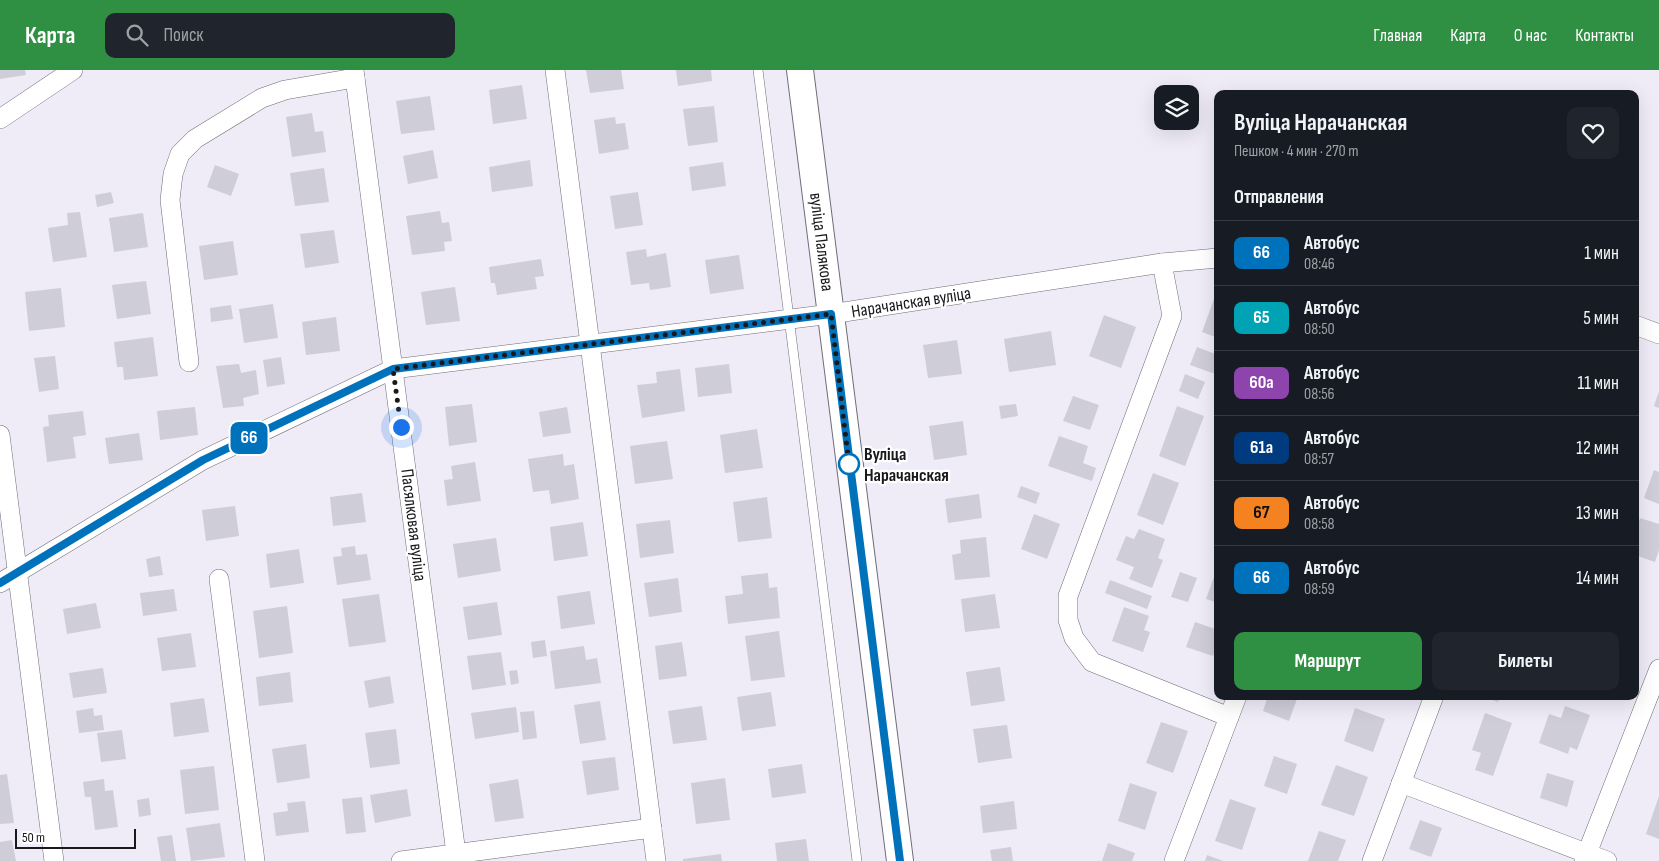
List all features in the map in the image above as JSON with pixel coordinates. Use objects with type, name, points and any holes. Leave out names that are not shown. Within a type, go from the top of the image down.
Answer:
[{"type":"street","points":[[0,119],[73,70]]},
{"type":"street","points":[[555,70],[656,861]]},
{"type":"street","name":"вуліца Палякова","points":[[800,70],[900,861]]},
{"type":"street","points":[[189,362],[170,200],[173,174],[180,154],[195,139],[262,98],[285,90],[355,74]]},
{"type":"street","name":"Пасялковая вуліца","points":[[355,74],[457,858]]},
{"type":"street","name":"Нарачанская вуліца","points":[[0,583],[203,460],[393,369],[831,314],[1162,263],[1214,258]]},
{"type":"street","points":[[1162,263],[1172,316],[1068,596],[1068,620],[1074,638],[1092,662],[1228,717]]},
{"type":"street","points":[[1639,326],[1659,334]]},
{"type":"street","points":[[0,434],[2,467],[18,573],[54,861]]},
{"type":"street","points":[[219,579],[255,861]]},
{"type":"street","points":[[1586,857],[1659,669]]},
{"type":"street","points":[[1174,861],[1235,700]]},
{"type":"street","points":[[1372,861],[1433,700]]},
{"type":"street","points":[[1402,783],[1586,857],[1606,861]]},
{"type":"street","points":[[402,861],[457,858],[652,828]]},
{"type":"lane","points":[[758,70],[857,861]]},
{"type":"building","points":[[0,70],[25,70],[26,75],[0,79]]},
{"type":"building","points":[[586,70],[621,70],[624,89],[590,93]]},
{"type":"building","points":[[676,70],[711,70],[712,81],[678,86]]},
{"type":"building","points":[[522,85],[527,119],[493,124],[489,90]]},
{"type":"building","points":[[430,96],[435,130],[401,134],[396,101]]},
{"type":"building","points":[[714,106],[718,142],[688,146],[683,109]]},
{"type":"building","points":[[312,113],[315,132],[323,131],[326,152],[292,157],[286,117]]},
{"type":"building","points":[[615,117],[616,124],[625,123],[629,149],[599,154],[594,120]]},
{"type":"building","points":[[433,150],[438,178],[408,184],[403,156]]},
{"type":"building","points":[[530,160],[533,186],[492,192],[489,167]]},
{"type":"building","points":[[723,162],[726,186],[692,191],[689,167]]},
{"type":"building","points":[[215,165],[239,174],[231,196],[207,187]]},
{"type":"building","points":[[324,168],[329,202],[295,206],[290,173]]},
{"type":"building","points":[[111,192],[114,203],[97,207],[95,195]]},
{"type":"building","points":[[638,192],[643,225],[615,229],[610,196]]},
{"type":"building","points":[[440,211],[442,223],[449,222],[452,241],[444,242],[445,251],[412,255],[406,216]]},
{"type":"building","points":[[80,212],[87,257],[53,262],[48,228],[68,225],[67,213]]},
{"type":"building","points":[[143,213],[148,247],[114,252],[109,218]]},
{"type":"building","points":[[334,230],[339,263],[305,268],[300,234]]},
{"type":"building","points":[[233,241],[238,275],[204,280],[199,246]]},
{"type":"building","points":[[646,249],[647,257],[666,253],[671,287],[650,290],[649,283],[631,285],[626,252]]},
{"type":"building","points":[[739,255],[744,289],[710,294],[705,260]]},
{"type":"building","points":[[541,259],[544,276],[535,277],[537,289],[497,295],[495,283],[491,283],[489,267]]},
{"type":"building","points":[[146,281],[151,314],[117,319],[112,285]]},
{"type":"building","points":[[455,287],[460,321],[426,325],[421,292]]},
{"type":"building","points":[[61,288],[65,327],[29,331],[25,292]]},
{"type":"building","points":[[1214,299],[1214,336],[1202,332]]},
{"type":"building","points":[[273,304],[278,338],[244,343],[239,309]]},
{"type":"building","points":[[231,305],[233,319],[211,322],[210,308]]},
{"type":"building","points":[[1104,315],[1136,327],[1121,368],[1089,356]]},
{"type":"building","points":[[336,317],[340,351],[306,355],[302,322]]},
{"type":"building","points":[[1051,331],[1056,365],[1009,372],[1004,339]]},
{"type":"building","points":[[153,337],[158,376],[124,380],[123,367],[117,367],[114,342]]},
{"type":"building","points":[[957,340],[962,374],[928,378],[923,345]]},
{"type":"building","points":[[1197,347],[1214,353],[1214,374],[1190,365]]},
{"type":"building","points":[[55,356],[59,389],[39,392],[34,358]]},
{"type":"building","points":[[281,357],[285,384],[267,387],[263,360]]},
{"type":"building","points":[[239,364],[241,373],[256,370],[259,394],[243,398],[244,406],[223,408],[216,366]]},
{"type":"building","points":[[729,364],[732,393],[698,397],[695,368]]},
{"type":"building","points":[[680,369],[685,411],[642,418],[637,385],[657,383],[656,372]]},
{"type":"building","points":[[1185,374],[1205,382],[1198,399],[1179,391]]},
{"type":"building","points":[[1659,391],[1659,408],[1654,406]]},
{"type":"building","points":[[1073,396],[1099,405],[1090,430],[1063,421]]},
{"type":"building","points":[[472,404],[477,442],[449,446],[445,407]]},
{"type":"building","points":[[1016,404],[1018,416],[1001,419],[999,406]]},
{"type":"building","points":[[1177,406],[1204,416],[1185,466],[1159,456]]},
{"type":"building","points":[[195,407],[198,435],[160,440],[157,411]]},
{"type":"building","points":[[567,407],[571,433],[543,437],[539,412]]},
{"type":"building","points":[[83,411],[86,435],[73,437],[76,458],[47,462],[43,427],[49,426],[48,415]]},
{"type":"building","points":[[963,421],[967,455],[934,460],[929,426]]},
{"type":"building","points":[[757,429],[763,468],[725,473],[720,435]]},
{"type":"building","points":[[139,433],[143,460],[109,464],[105,438]]},
{"type":"building","points":[[1059,436],[1088,446],[1083,463],[1096,468],[1092,481],[1048,466]]},
{"type":"building","points":[[667,441],[673,479],[635,484],[630,446]]},
{"type":"building","points":[[563,454],[564,466],[574,464],[579,499],[551,504],[549,490],[533,492],[528,459]]},
{"type":"building","points":[[475,462],[481,501],[447,506],[444,480],[453,479],[451,466]]},
{"type":"building","points":[[1654,470],[1659,472],[1659,504],[1644,498]]},
{"type":"building","points":[[1153,473],[1179,483],[1163,525],[1137,515]]},
{"type":"building","points":[[1021,486],[1040,493],[1036,504],[1017,497]]},
{"type":"building","points":[[362,493],[366,522],[333,526],[330,497]]},
{"type":"building","points":[[979,494],[982,518],[948,523],[945,499]]},
{"type":"building","points":[[767,497],[772,538],[738,542],[733,502]]},
{"type":"building","points":[[235,506],[239,536],[206,541],[202,510]]},
{"type":"building","points":[[1034,514],[1060,524],[1047,559],[1021,549]]},
{"type":"building","points":[[1640,518],[1659,524],[1659,550],[1655,562],[1639,556]]},
{"type":"building","points":[[670,520],[674,553],[640,558],[636,524]]},
{"type":"building","points":[[583,522],[588,556],[554,561],[550,527]]},
{"type":"building","points":[[1139,529],[1165,539],[1158,558],[1163,560],[1152,588],[1129,579],[1134,567],[1116,560],[1126,536],[1134,539]]},
{"type":"building","points":[[986,537],[990,577],[955,580],[952,555],[961,553],[960,540]]},
{"type":"building","points":[[496,538],[501,571],[458,578],[453,544]]},
{"type":"building","points":[[355,546],[356,555],[367,554],[371,580],[337,585],[333,557],[342,556],[341,548]]},
{"type":"building","points":[[299,549],[304,583],[270,588],[266,554]]},
{"type":"building","points":[[160,556],[163,575],[149,577],[146,559]]},
{"type":"building","points":[[1180,572],[1197,578],[1188,602],[1171,597]]},
{"type":"building","points":[[768,573],[769,588],[777,587],[780,618],[728,624],[725,596],[743,594],[741,576]]},
{"type":"building","points":[[1214,577],[1214,602],[1206,599]]},
{"type":"building","points":[[678,578],[682,612],[649,617],[644,583]]},
{"type":"building","points":[[1110,580],[1152,596],[1147,609],[1105,593]]},
{"type":"building","points":[[174,589],[177,611],[143,616],[140,593]]},
{"type":"building","points":[[590,591],[595,624],[561,629],[557,596]]},
{"type":"building","points":[[379,594],[386,642],[349,647],[342,599]]},
{"type":"building","points":[[995,594],[1000,628],[965,632],[961,599]]},
{"type":"building","points":[[497,602],[502,635],[468,640],[463,607]]},
{"type":"building","points":[[96,603],[101,628],[67,634],[63,609]]},
{"type":"building","points":[[287,606],[293,653],[259,658],[253,611]]},
{"type":"building","points":[[1124,607],[1149,616],[1144,630],[1150,632],[1143,652],[1112,641]]},
{"type":"building","points":[[1195,622],[1214,629],[1213,656],[1186,647]]},
{"type":"building","points":[[779,631],[785,677],[751,681],[745,636]]},
{"type":"building","points":[[191,633],[196,667],[162,671],[157,638]]},
{"type":"building","points":[[545,640],[547,656],[533,658],[531,642]]},
{"type":"building","points":[[682,642],[687,676],[659,680],[655,646]]},
{"type":"building","points":[[584,646],[586,660],[597,658],[601,683],[555,689],[550,651]]},
{"type":"building","points":[[501,652],[506,685],[472,690],[467,656]]},
{"type":"building","points":[[1000,667],[1005,701],[971,706],[966,672]]},
{"type":"building","points":[[103,668],[107,693],[73,698],[69,673]]},
{"type":"building","points":[[517,670],[519,683],[511,685],[509,671]]},
{"type":"building","points":[[290,672],[293,702],[259,706],[256,677]]},
{"type":"building","points":[[390,676],[394,703],[369,708],[364,681]]},
{"type":"building","points":[[771,692],[776,726],[742,731],[737,697]]},
{"type":"building","points":[[204,698],[209,732],[174,737],[170,703]]},
{"type":"building","points":[[1267,700],[1297,700],[1289,721],[1263,711]]},
{"type":"building","points":[[600,701],[606,740],[580,744],[574,705]]},
{"type":"building","points":[[702,706],[707,740],[673,744],[668,711]]},
{"type":"building","points":[[1565,706],[1590,715],[1577,750],[1570,747],[1568,754],[1539,743],[1549,714],[1561,718]]},
{"type":"building","points":[[516,707],[519,732],[475,739],[471,713]]},
{"type":"building","points":[[93,708],[94,716],[102,715],[104,730],[79,733],[76,711]]},
{"type":"building","points":[[1355,708],[1385,719],[1373,752],[1344,741]]},
{"type":"building","points":[[534,711],[537,738],[523,740],[520,712]]},
{"type":"building","points":[[1485,713],[1512,723],[1493,776],[1475,770],[1481,753],[1472,750]]},
{"type":"building","points":[[1161,722],[1188,731],[1173,773],[1146,763]]},
{"type":"building","points":[[1007,725],[1012,758],[978,763],[973,729]]},
{"type":"building","points":[[396,729],[400,764],[370,768],[365,733]]},
{"type":"building","points":[[122,730],[126,759],[101,762],[97,733]]},
{"type":"building","points":[[306,744],[310,778],[277,783],[272,749]]},
{"type":"building","points":[[1274,756],[1297,764],[1287,794],[1264,786]]},
{"type":"building","points":[[615,757],[619,790],[587,795],[582,761]]},
{"type":"building","points":[[802,764],[806,793],[772,798],[768,769]]},
{"type":"building","points":[[1336,765],[1368,777],[1354,816],[1321,805]]},
{"type":"building","points":[[214,766],[219,810],[185,814],[180,770]]},
{"type":"building","points":[[1547,773],[1574,781],[1567,807],[1540,798]]},
{"type":"building","points":[[7,774],[14,823],[0,824],[0,775]]},
{"type":"building","points":[[725,778],[730,820],[696,824],[691,783]]},
{"type":"building","points":[[104,779],[105,791],[113,790],[118,827],[95,830],[91,797],[85,797],[83,782]]},
{"type":"building","points":[[518,779],[524,818],[495,822],[489,784]]},
{"type":"building","points":[[1130,783],[1157,792],[1145,830],[1118,821]]},
{"type":"building","points":[[407,789],[411,816],[375,823],[370,795]]},
{"type":"building","points":[[1659,796],[1659,839],[1646,834]]},
{"type":"building","points":[[362,797],[366,832],[346,834],[342,799]]},
{"type":"building","points":[[149,798],[151,815],[139,817],[137,800]]},
{"type":"building","points":[[1230,799],[1256,808],[1242,850],[1215,841]]},
{"type":"building","points":[[305,801],[309,832],[276,836],[273,813],[288,811],[287,803]]},
{"type":"building","points":[[1014,801],[1017,829],[983,833],[980,806]]},
{"type":"building","points":[[1420,820],[1442,828],[1431,857],[1409,849]]},
{"type":"building","points":[[220,823],[225,857],[191,861],[186,828]]},
{"type":"building","points":[[1319,831],[1346,840],[1338,861],[1308,861]]},
{"type":"building","points":[[172,835],[176,861],[161,861],[157,837]]},
{"type":"building","points":[[806,839],[809,861],[777,861],[775,843]]},
{"type":"building","points":[[12,840],[16,861],[0,861],[0,842]]},
{"type":"building","points":[[1108,843],[1135,853],[1132,861],[1102,861]]},
{"type":"building","points":[[1011,847],[1013,861],[992,861],[990,850]]},
{"type":"building","points":[[721,854],[722,861],[683,861],[683,859]]},
{"type":"building","points":[[1207,855],[1223,861],[1205,861]]},
{"type":"bus line","name":"66","points":[[0,583],[203,460],[393,369],[831,314],[900,861]]},
{"type":"place","name":"Вуліца Нарачанская","points":[[849,464]]},
{"type":"route","points":[[401,427],[393,369],[831,314],[849,464]]}]
